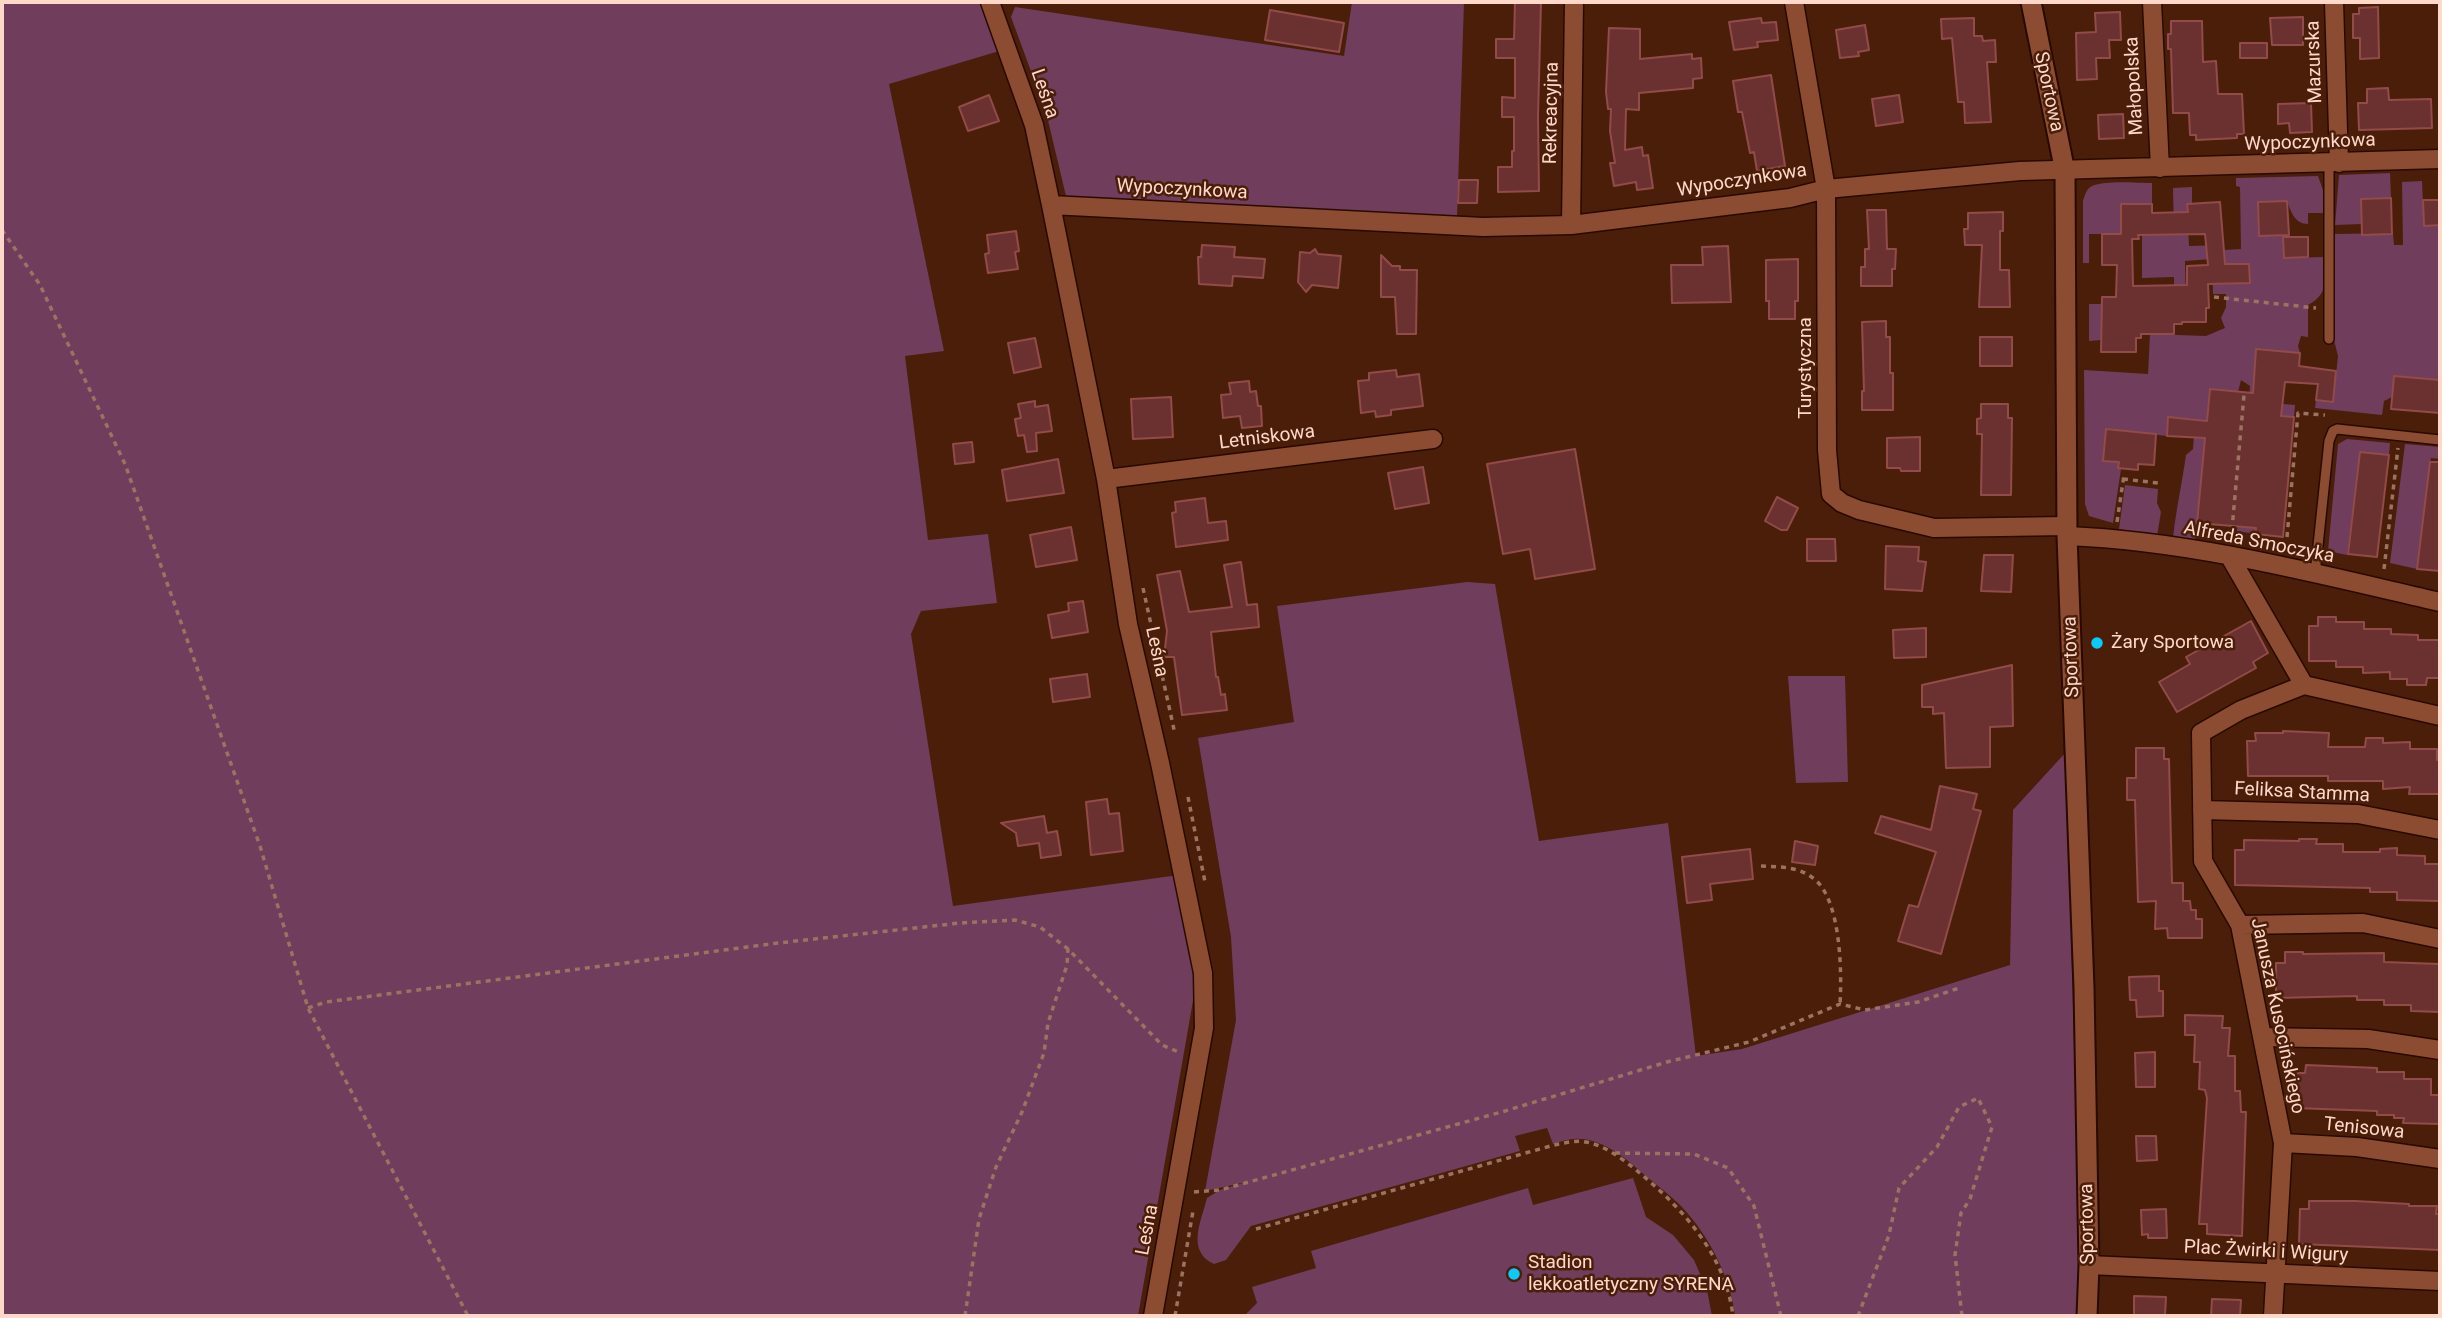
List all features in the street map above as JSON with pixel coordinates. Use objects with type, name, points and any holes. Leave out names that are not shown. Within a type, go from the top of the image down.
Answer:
[{"type":"street","name":"Leśna","points":[[990,2],[1034,125],[1106,479],[1128,624],[1203,973],[1204,1028],[1153,1316]]},
{"type":"street","name":"Rekreacyjna","points":[[1572,225],[1574,2]]},
{"type":"street","name":"Turystyczna","points":[[1794,2],[1826,188],[1828,472],[1831,494],[1842,503],[1859,510],[1934,528],[2067,531]]},
{"type":"street","name":"Sportowa","points":[[2031,2],[2036,38],[2065,172],[2067,531],[2084,988],[2089,1265],[2087,1316]]},
{"type":"street","name":"Małopolska","points":[[2152,2],[2160,168]]},
{"type":"street","name":"Mazurska","points":[[2334,2],[2334,163]]},
{"type":"street","name":"Wypoczynkowa","points":[[1051,205],[1483,227],[1572,225],[1790,198],[1826,188],[2020,172],[2440,159]]},
{"type":"street","name":"Letniskowa","points":[[1106,479],[1433,439]]},
{"type":"street","name":"Alfreda Smoczyka","points":[[2067,531],[2230,557],[2440,602]]},
{"type":"street","points":[[2230,557],[2304,685],[2440,716]]},
{"type":"street","name":"Janusza Kusocińskiego","points":[[2273,1316],[2283,1143],[2240,925],[2203,861],[2201,733],[2241,710],[2304,685]]},
{"type":"street","name":"Feliksa Stamma","points":[[2202,810],[2357,814],[2440,830]]},
{"type":"street","points":[[2240,925],[2363,923],[2440,939]]},
{"type":"street","points":[[2262,1037],[2368,1039],[2440,1050]]},
{"type":"street","name":"Tenisowa","points":[[2283,1143],[2357,1147],[2440,1159]]},
{"type":"street","name":"Plac Żwirki i Wigury","points":[[2089,1265],[2440,1281]]},
{"type":"lane","points":[[2329,339],[2334,163]]},
{"type":"lane","points":[[2315,574],[2331,433],[2337,429],[2440,440]]},
{"type":"path","points":[[2,230],[40,285],[125,464],[260,846],[308,1008],[468,1316]]},
{"type":"path","points":[[2214,297],[2330,309]]},
{"type":"path","points":[[2230,557],[2244,395]]},
{"type":"path","points":[[2287,537],[2298,413],[2325,415]]},
{"type":"path","points":[[2381,589],[2399,436]]},
{"type":"path","points":[[2116,538],[2123,477],[2158,483]]},
{"type":"path","points":[[1760,866],[1792,867],[1815,878],[1830,901],[1838,941],[1840,1004]]},
{"type":"path","points":[[308,1008],[326,1002],[778,943],[960,923],[1015,920],[1040,927],[1068,949],[1163,1045],[1199,1060]]},
{"type":"path","points":[[965,1316],[979,1219],[996,1167],[1022,1112],[1044,1054],[1048,1023],[1068,965],[1068,949]]},
{"type":"path","points":[[1177,1189],[1196,1192],[1220,1190],[1505,1111],[1667,1062],[1749,1042],[1840,1004],[1865,1010],[1918,1002],[1962,987]]},
{"type":"path","points":[[1858,1316],[1889,1235],[1899,1188],[1937,1147],[1959,1107],[1978,1098],[1992,1127],[1970,1199],[1961,1213],[1955,1255],[1962,1316]]},
{"type":"path","points":[[1255,1229],[1564,1143],[1584,1141],[1613,1153],[1681,1211],[1718,1265],[1731,1301],[1733,1316]]},
{"type":"path","points":[[1613,1153],[1693,1154],[1728,1168],[1754,1206],[1781,1316]]},
{"type":"shaded area","points":[[2,2],[990,2],[1006,49],[889,84],[944,351],[905,356],[928,540],[988,534],[997,603],[921,611],[911,634],[953,906],[1179,875],[1198,972],[1138,1316],[2,1316]]},
{"type":"shaded area","points":[[1352,2],[1464,2],[1457,217],[1066,196],[1046,112],[1011,17],[1015,7],[1344,56]]},
{"type":"shaded area","points":[[2390,173],[2391,198],[2361,199],[2362,224],[2335,225],[2339,175]]},
{"type":"shaded area","points":[[2318,176],[2323,190],[2325,213],[2308,213],[2308,224],[2297,220],[2287,201],[2258,203],[2259,236],[2283,235],[2284,258],[2324,257],[2325,285],[2320,296],[2308,305],[2308,337],[2301,336],[2298,346],[2300,353],[2256,349],[2254,378],[2268,380],[2284,387],[2283,404],[2295,405],[2294,417],[2266,415],[2255,534],[2237,531],[2250,386],[2241,380],[2238,392],[2210,390],[2195,541],[2173,538],[2186,455],[2193,449],[2195,419],[2169,417],[2167,436],[2106,429],[2103,460],[2119,462],[2118,468],[2121,469],[2113,523],[2089,516],[2085,504],[2084,370],[2148,374],[2150,334],[2206,336],[2225,328],[2221,318],[2226,307],[2226,294],[2213,294],[2212,259],[2185,261],[2186,311],[2174,312],[2174,277],[2142,278],[2142,234],[2174,234],[2173,188],[2192,187],[2192,203],[2187,204],[2189,246],[2224,245],[2224,250],[2241,249],[2240,187],[2236,186],[2236,178]]},
{"type":"shaded area","points":[[2422,181],[2424,226],[2440,225],[2440,380],[2394,376],[2392,397],[2384,401],[2382,415],[2315,408],[2316,400],[2333,402],[2338,356],[2334,340],[2335,234],[2393,233],[2394,245],[2403,245],[2402,182]]},
{"type":"shaded area","points":[[2105,183],[2152,183],[2152,204],[2121,204],[2121,234],[2089,234],[2089,263],[2083,263],[2083,201],[2088,189]]},
{"type":"shaded area","points":[[2089,304],[2102,304],[2101,340],[2089,341]]},
{"type":"shaded area","points":[[2347,439],[2390,443],[2389,455],[2360,452],[2347,555],[2328,551],[2338,444]]},
{"type":"shaded area","points":[[2405,444],[2440,447],[2440,459],[2431,458],[2417,569],[2390,563]]},
{"type":"shaded area","points":[[2125,485],[2158,489],[2157,503],[2161,512],[2157,536],[2119,529]]},
{"type":"shaded area","points":[[1467,582],[1495,584],[1539,841],[1668,823],[1696,1056],[1742,1049],[2010,965],[2013,810],[2066,752],[2079,1227],[2077,1316],[1735,1316],[1729,1287],[1717,1257],[1681,1206],[1610,1149],[1583,1139],[1553,1144],[1547,1128],[1515,1136],[1520,1151],[1251,1226],[1226,1260],[1214,1264],[1200,1252],[1199,1226],[1207,1198],[1220,1190],[1246,1182],[1205,1191],[1236,1020],[1231,937],[1198,738],[1294,722],[1277,606]]},
{"type":"shaded area","points":[[1788,676],[1845,676],[1848,782],[1796,783]]},
{"type":"shaded area","points":[[1633,1178],[1646,1217],[1673,1235],[1694,1260],[1707,1290],[1712,1316],[1244,1316],[1257,1303],[1252,1287],[1316,1268],[1311,1251],[1528,1188],[1533,1205]]},
{"type":"building","points":[[1515,2],[1541,2],[1539,191],[1498,192],[1498,167],[1512,167],[1514,117],[1502,117],[1502,97],[1515,98],[1515,58],[1496,58],[1496,39],[1514,39]]},
{"type":"building","points":[[2378,7],[2379,58],[2360,59],[2360,38],[2353,38],[2353,14],[2359,14],[2359,8]]},
{"type":"building","points":[[1270,10],[1344,23],[1339,52],[1265,40]]},
{"type":"building","points":[[2120,12],[2121,40],[2109,40],[2110,58],[2096,58],[2097,79],[2077,80],[2076,33],[2096,32],[2095,13]]},
{"type":"building","points":[[2303,17],[2303,45],[2272,45],[2270,18]]},
{"type":"building","points":[[1761,18],[1762,23],[1776,22],[1778,40],[1757,42],[1758,47],[1734,50],[1729,22]]},
{"type":"building","points":[[1974,18],[1974,36],[1982,36],[1983,41],[1995,40],[1996,62],[1987,62],[1991,122],[1965,123],[1964,102],[1958,102],[1952,38],[1942,39],[1941,19]]},
{"type":"building","points":[[2171,21],[2202,21],[2203,62],[2216,61],[2218,94],[2242,94],[2244,134],[2237,134],[2237,138],[2196,140],[2196,135],[2190,135],[2189,113],[2173,113],[2171,49],[2168,49]]},
{"type":"building","points":[[1865,25],[1869,50],[1858,52],[1859,56],[1840,58],[1836,30]]},
{"type":"building","points":[[1609,28],[1640,29],[1640,59],[1692,54],[1692,59],[1701,58],[1702,78],[1693,79],[1693,88],[1639,93],[1639,110],[1626,109],[1625,150],[1642,147],[1643,156],[1648,155],[1653,188],[1637,190],[1636,182],[1614,186],[1610,163],[1615,163],[1610,131],[1611,109],[1608,109],[1606,92]]},
{"type":"building","points":[[2240,43],[2267,43],[2267,58],[2240,58]]},
{"type":"building","points":[[1771,75],[1785,166],[1757,171],[1754,152],[1750,153],[1742,112],[1738,112],[1733,81]]},
{"type":"building","points":[[2388,88],[2389,100],[2431,99],[2432,128],[2359,130],[2358,103],[2367,103],[2367,89]]},
{"type":"building","points":[[989,95],[999,121],[968,131],[959,107]]},
{"type":"building","points":[[1899,95],[1903,122],[1876,126],[1872,99]]},
{"type":"building","points":[[2311,103],[2312,132],[2290,133],[2289,123],[2278,124],[2278,104]]},
{"type":"building","points":[[2123,114],[2124,138],[2099,139],[2098,115]]},
{"type":"building","points":[[1459,180],[1478,180],[1477,203],[1458,203]]},
{"type":"building","points":[[2391,198],[2392,234],[2362,235],[2361,199]]},
{"type":"building","points":[[2423,200],[2440,200],[2440,225],[2424,226]]},
{"type":"building","points":[[2287,201],[2289,235],[2259,236],[2258,202]]},
{"type":"building","points":[[2220,202],[2225,264],[2249,264],[2250,283],[2208,284],[2209,308],[2206,308],[2206,322],[2174,324],[2174,334],[2141,334],[2141,338],[2136,338],[2136,352],[2101,352],[2102,297],[2116,297],[2117,265],[2102,265],[2102,234],[2121,234],[2121,204],[2152,204],[2152,213],[2188,212],[2187,204]],"holes":[[[2205,234],[2208,265],[2187,266],[2187,285],[2133,286],[2132,239],[2139,239],[2138,235]]]},
{"type":"building","points":[[1867,210],[1886,210],[1887,249],[1896,249],[1892,286],[1861,286],[1861,267],[1865,267],[1865,249],[1869,249]]},
{"type":"building","points":[[2003,212],[2000,270],[2009,270],[2010,307],[1979,307],[1982,245],[1965,245],[1964,229],[1968,229],[1968,213]]},
{"type":"building","points":[[1016,231],[1019,251],[1015,252],[1018,269],[988,273],[985,254],[989,253],[987,235]]},
{"type":"building","points":[[2283,237],[2308,237],[2308,257],[2284,258]]},
{"type":"building","points":[[1202,245],[1235,247],[1234,257],[1265,259],[1263,278],[1233,276],[1232,286],[1199,284],[1198,257],[1201,257]]},
{"type":"building","points":[[1728,246],[1731,302],[1672,303],[1671,265],[1703,265],[1702,247]]},
{"type":"building","points":[[1315,249],[1318,254],[1341,256],[1338,288],[1312,285],[1306,292],[1298,282],[1300,252],[1310,253]]},
{"type":"building","points":[[1381,255],[1392,266],[1400,266],[1400,270],[1417,270],[1416,334],[1397,334],[1395,297],[1381,297]]},
{"type":"building","points":[[1798,259],[1795,319],[1769,319],[1766,260]]},
{"type":"building","points":[[1886,321],[1886,337],[1890,337],[1890,373],[1893,373],[1893,410],[1862,410],[1862,322]]},
{"type":"building","points":[[1980,337],[2012,337],[2012,366],[1980,366]]},
{"type":"building","points":[[1035,338],[1041,367],[1014,373],[1008,343]]},
{"type":"building","points":[[2256,349],[2300,353],[2299,366],[2336,371],[2333,402],[2316,400],[2318,384],[2285,382],[2281,416],[2294,417],[2283,537],[2255,534],[2256,528],[2197,523],[2205,438],[2167,436],[2168,417],[2207,421],[2210,389],[2253,393]]},
{"type":"building","points":[[1396,370],[1397,377],[1419,374],[1423,406],[1391,410],[1391,415],[1376,417],[1375,411],[1361,413],[1358,381],[1369,380],[1369,373]]},
{"type":"building","points":[[2394,376],[2440,380],[2440,413],[2391,409]]},
{"type":"building","points":[[1249,381],[1250,392],[1256,391],[1258,406],[1261,406],[1262,426],[1242,428],[1240,416],[1223,418],[1221,395],[1231,394],[1229,383]]},
{"type":"building","points":[[1171,397],[1173,437],[1133,439],[1131,399]]},
{"type":"building","points":[[1035,401],[1035,407],[1048,405],[1052,431],[1036,433],[1037,451],[1027,452],[1024,435],[1018,436],[1015,419],[1021,418],[1018,404]]},
{"type":"building","points":[[1981,404],[2008,404],[2008,418],[2012,418],[2011,495],[1981,495],[1982,434],[1977,434],[1977,419],[1981,418]]},
{"type":"building","points":[[2106,429],[2156,434],[2154,465],[2138,464],[2138,470],[2118,468],[2119,462],[2103,461]]},
{"type":"building","points":[[1920,437],[1920,471],[1887,468],[1887,438]]},
{"type":"building","points":[[972,442],[974,462],[955,464],[953,444]]},
{"type":"building","points":[[1575,449],[1595,569],[1535,579],[1530,549],[1503,554],[1487,464]]},
{"type":"building","points":[[2360,452],[2389,455],[2377,557],[2348,554]]},
{"type":"building","points":[[1058,459],[1064,493],[1007,501],[1002,470]]},
{"type":"building","points":[[2430,462],[2440,462],[2440,571],[2417,569]]},
{"type":"building","points":[[1423,467],[1429,503],[1395,509],[1388,473]]},
{"type":"building","points":[[1777,497],[1798,508],[1787,530],[1781,530],[1765,521]]},
{"type":"building","points":[[1205,498],[1208,523],[1226,521],[1228,540],[1176,547],[1172,513],[1176,512],[1175,502]]},
{"type":"building","points":[[1071,527],[1077,560],[1036,567],[1030,535]]},
{"type":"building","points":[[1807,539],[1835,539],[1836,561],[1807,561]]},
{"type":"building","points":[[1886,546],[1919,547],[1918,561],[1926,562],[1922,591],[1885,589]]},
{"type":"building","points":[[1984,555],[2013,555],[2011,592],[1981,591]]},
{"type":"building","points":[[1241,562],[1247,605],[1257,604],[1259,627],[1211,632],[1216,677],[1221,695],[1225,694],[1227,710],[1182,715],[1174,657],[1164,657],[1167,631],[1157,575],[1180,571],[1189,612],[1232,607],[1224,565]]},
{"type":"building","points":[[1083,601],[1088,632],[1052,638],[1048,615],[1069,611],[1068,603]]},
{"type":"building","points":[[2318,617],[2336,617],[2336,622],[2364,622],[2364,629],[2391,629],[2391,634],[2418,635],[2418,640],[2440,640],[2440,678],[2427,678],[2426,685],[2407,685],[2407,679],[2390,679],[2390,672],[2363,673],[2363,667],[2336,667],[2336,661],[2309,661],[2309,626],[2318,626]]},
{"type":"building","points":[[2251,621],[2268,653],[2253,662],[2256,668],[2177,712],[2159,682],[2190,664],[2186,657]]},
{"type":"building","points":[[1926,628],[1926,657],[1894,658],[1893,630]]},
{"type":"building","points":[[2012,665],[2013,726],[1990,727],[1990,767],[1946,768],[1944,713],[1933,714],[1933,707],[1922,707],[1922,685]]},
{"type":"building","points":[[1087,674],[1090,697],[1053,702],[1050,679]]},
{"type":"building","points":[[2255,733],[2329,733],[2328,747],[2365,747],[2366,738],[2383,738],[2383,743],[2410,742],[2410,749],[2437,749],[2437,760],[2440,760],[2440,794],[2409,794],[2410,787],[2383,789],[2383,781],[2328,781],[2328,776],[2248,776],[2247,741],[2256,741]]},
{"type":"building","points":[[2136,748],[2164,748],[2164,759],[2169,759],[2172,883],[2183,883],[2183,901],[2190,901],[2191,910],[2196,910],[2196,919],[2202,919],[2202,938],[2168,938],[2167,928],[2155,929],[2156,901],[2138,902],[2135,800],[2127,800],[2127,778],[2136,778]]},
{"type":"building","points":[[1940,786],[1977,794],[1973,809],[1981,811],[1941,954],[1898,941],[1909,905],[1918,907],[1936,852],[1875,833],[1881,816],[1931,830]]},
{"type":"building","points":[[1107,799],[1109,814],[1119,813],[1123,851],[1091,855],[1086,802]]},
{"type":"building","points":[[1044,816],[1047,833],[1057,831],[1061,855],[1041,858],[1039,843],[1018,846],[1016,833],[1001,823]]},
{"type":"building","points":[[2317,839],[2316,844],[2343,844],[2343,852],[2380,852],[2380,849],[2397,848],[2397,855],[2425,856],[2425,864],[2440,864],[2440,901],[2397,900],[2397,892],[2370,892],[2370,888],[2235,885],[2235,850],[2244,850],[2244,840]]},
{"type":"building","points":[[1795,841],[1818,846],[1815,865],[1792,862]]},
{"type":"building","points":[[1750,849],[1753,879],[1710,884],[1712,900],[1687,903],[1682,857]]},
{"type":"building","points":[[2285,952],[2384,953],[2384,962],[2439,964],[2440,1012],[2411,1011],[2411,1005],[2384,1005],[2384,1000],[2357,1000],[2357,996],[2276,998],[2276,963],[2285,963]]},
{"type":"building","points":[[2159,976],[2159,991],[2163,991],[2163,1016],[2137,1017],[2136,1000],[2130,1000],[2129,977]]},
{"type":"building","points":[[2185,1015],[2223,1016],[2222,1028],[2230,1028],[2228,1056],[2235,1056],[2235,1091],[2240,1091],[2241,1112],[2246,1112],[2242,1236],[2207,1234],[2207,1224],[2199,1224],[2207,1098],[2205,1090],[2199,1089],[2200,1062],[2194,1062],[2195,1035],[2185,1035]]},
{"type":"building","points":[[2155,1052],[2155,1087],[2136,1087],[2135,1053]]},
{"type":"building","points":[[2306,1065],[2377,1068],[2377,1072],[2404,1072],[2404,1079],[2431,1079],[2431,1095],[2440,1095],[2440,1124],[2403,1123],[2404,1118],[2377,1115],[2377,1111],[2295,1108],[2296,1073],[2305,1073]]},
{"type":"building","points":[[2136,1136],[2156,1136],[2157,1160],[2137,1161]]},
{"type":"building","points":[[2309,1201],[2437,1206],[2436,1214],[2440,1214],[2440,1250],[2299,1244],[2300,1209],[2309,1209]]},
{"type":"building","points":[[2166,1209],[2167,1238],[2148,1238],[2148,1234],[2142,1235],[2141,1210]]},
{"type":"building","points":[[2134,1296],[2166,1297],[2165,1316],[2134,1316]]},
{"type":"building","points":[[2212,1299],[2241,1300],[2240,1316],[2211,1316]]},
{"type":"place","name":"Żary Sportowa","points":[[2097,643]]},
{"type":"place","name":"Stadion lekkoatletyczny SYRENA","points":[[1514,1274]]}]
